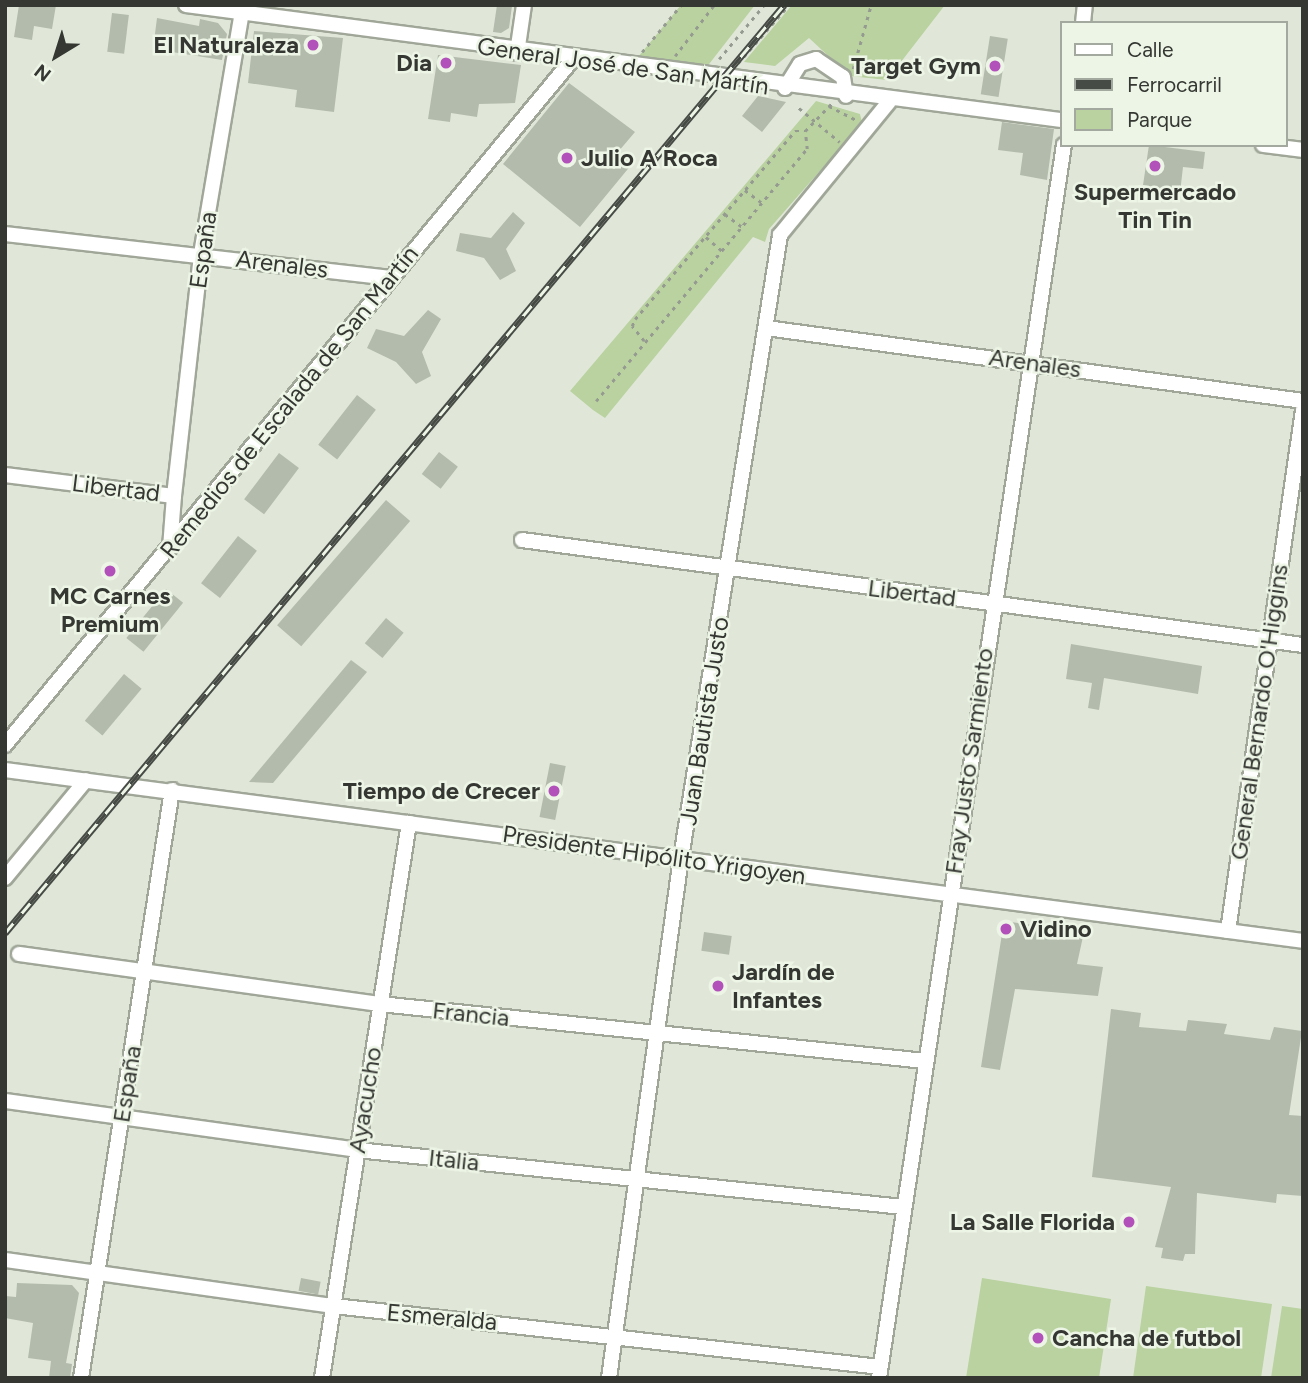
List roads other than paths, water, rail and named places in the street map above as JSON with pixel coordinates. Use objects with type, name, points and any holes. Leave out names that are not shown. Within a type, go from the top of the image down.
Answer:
[{"type":"street","name":"General José de San Martín","points":[[186,5],[243,9],[517,52],[785,88],[838,99],[1060,120]]},
{"type":"street","points":[[517,52],[524,5]]},
{"type":"street","name":"España","points":[[174,496],[201,254],[243,9]]},
{"type":"street","points":[[785,88],[800,64],[816,59],[843,77],[838,99]]},
{"type":"street","name":"Remedios de Escalada de San Martín","points":[[5,745],[572,60]]},
{"type":"street","name":"Juan Bautista Justo","points":[[610,1378],[681,858],[780,235],[888,102]]},
{"type":"street","name":"Fray Justo Sarmiento","points":[[879,1373],[992,603],[1032,363],[1064,147]]},
{"type":"street","points":[[1279,147],[1303,150]]},
{"type":"street","name":"Arenales","points":[[5,234],[201,254],[391,278]]},
{"type":"street","name":"Arenales","points":[[766,328],[1303,401]]},
{"type":"street","name":"General Bernardo O'Higgins","points":[[1228,931],[1303,410]]},
{"type":"street","name":"Libertad","points":[[5,475],[174,496],[170,548]]},
{"type":"street","name":"Libertad","points":[[522,540],[1303,645]]},
{"type":"street","name":"Presidente Hipólito Yrigoyen","points":[[5,770],[1303,941]]},
{"type":"street","points":[[5,877],[86,780]]},
{"type":"street","name":"España","points":[[81,1378],[172,790]]},
{"type":"street","name":"Ayacucho","points":[[322,1378],[409,822]]},
{"type":"street","name":"Francia","points":[[19,954],[380,1004],[925,1061]]},
{"type":"street","name":"Italia","points":[[5,1101],[122,1115],[357,1150],[903,1207]]},
{"type":"street","name":"Esmeralda","points":[[5,1260],[334,1306],[616,1334],[879,1373]]},
{"type":"railway","points":[[5,933],[784,5]]},
{"type":"place","name":"El Naturaleza","points":[[313,45]]},
{"type":"place","name":"Dia","points":[[446,63]]},
{"type":"place","name":"Target Gym","points":[[995,66]]},
{"type":"place","name":"Julio A Roca","points":[[567,158]]},
{"type":"place","name":"Supermercado Tin Tin","points":[[1155,166]]},
{"type":"place","name":"MC Carnes Premium","points":[[110,571]]},
{"type":"place","name":"Tiempo de Crecer","points":[[554,791]]},
{"type":"place","name":"Vidino","points":[[1006,929]]},
{"type":"place","name":"Jardín de Infantes","points":[[718,986]]},
{"type":"place","name":"La Salle Florida","points":[[1129,1222]]},
{"type":"place","name":"Cancha de futbol","points":[[1038,1338]]}]
